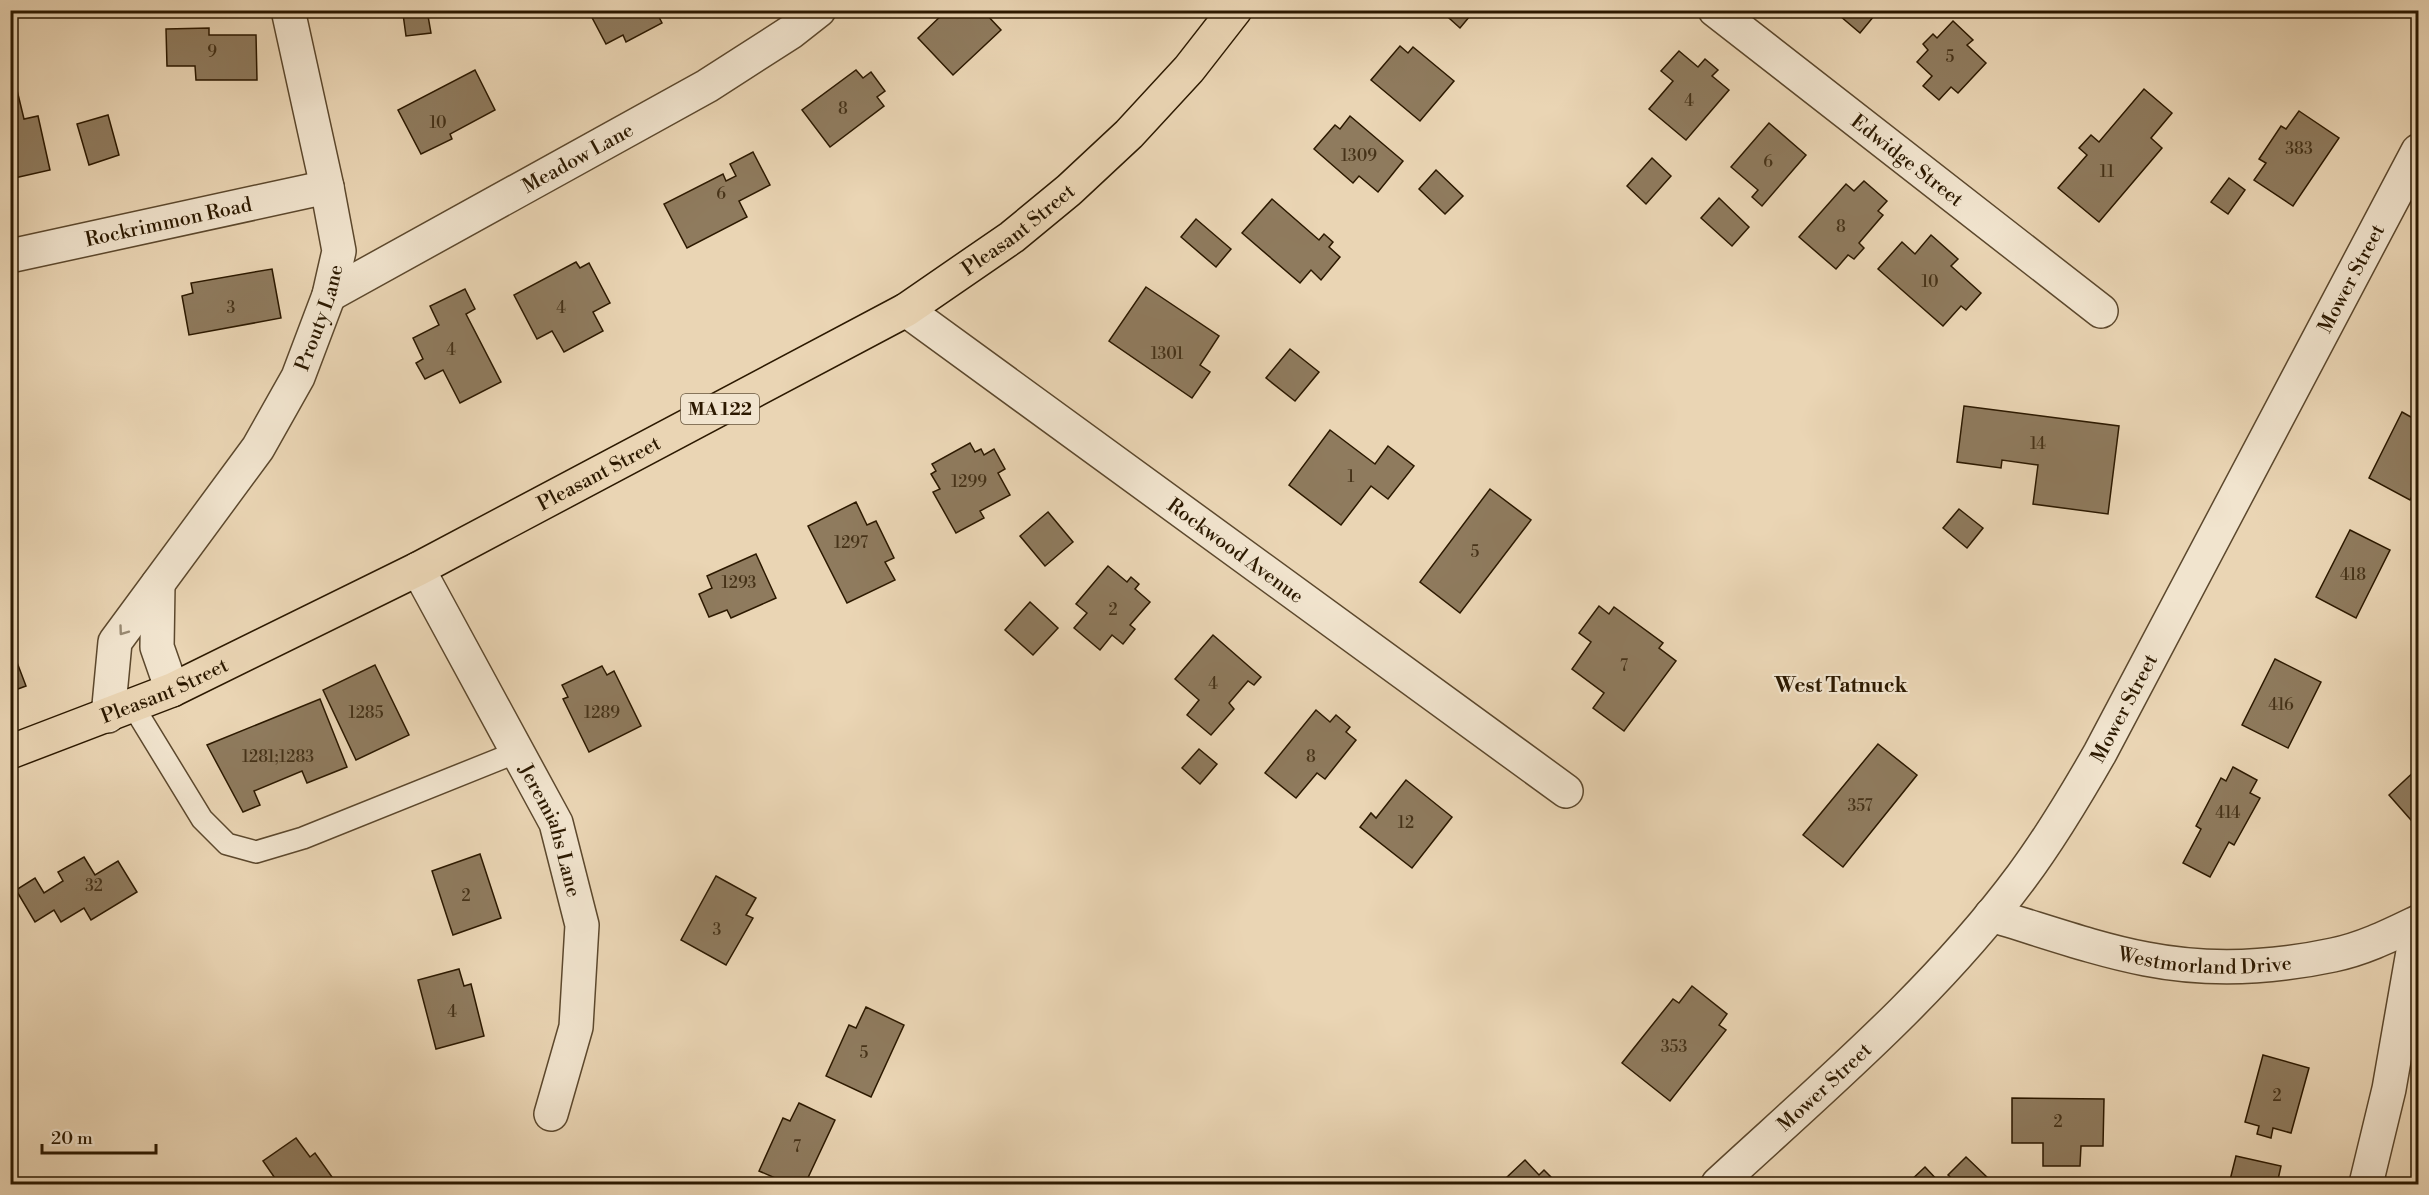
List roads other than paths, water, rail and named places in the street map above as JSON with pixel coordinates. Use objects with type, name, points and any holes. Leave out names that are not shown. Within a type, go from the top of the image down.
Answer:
[{"type":"main road","name":"Pleasant Street","points":[[10,752],[172,690],[418,569],[906,310],[1012,237],[1069,190],[1129,134],[1190,69],[1235,10]]},
{"type":"street","name":"Prouty Lane","points":[[120,711],[116,642],[258,448],[298,377],[329,295],[339,251],[288,10]]},
{"type":"street","name":"Meadow Lane","points":[[329,295],[707,86],[792,32],[819,10]]},
{"type":"street","name":"Edwidge Street","points":[[1715,10],[2102,311]]},
{"type":"street","name":"Mower Street","points":[[1718,1185],[1879,1035],[1991,915],[2050,837],[2100,753],[2418,151]]},
{"type":"street","name":"Rockrimmon Road","points":[[10,256],[327,187]]},
{"type":"street","name":"Rockwood Avenue","points":[[906,310],[1566,791]]},
{"type":"street","name":"Jeremiahs Lane","points":[[418,569],[555,824],[582,926],[576,1027],[551,1114]]},
{"type":"street","points":[[158,584],[157,647],[172,690]]},
{"type":"street","name":"Westmorland Drive","points":[[1991,915],[2146,959],[2192,966],[2239,967],[2334,955],[2376,942],[2418,922]]},
{"type":"street","points":[[2366,1185],[2390,1089],[2418,922]]},
{"type":"lane","points":[[120,711],[202,819],[227,844],[256,852],[303,838],[517,752]]},
{"type":"district","name":"West Tatnuck","points":[[1841,685]]}]
